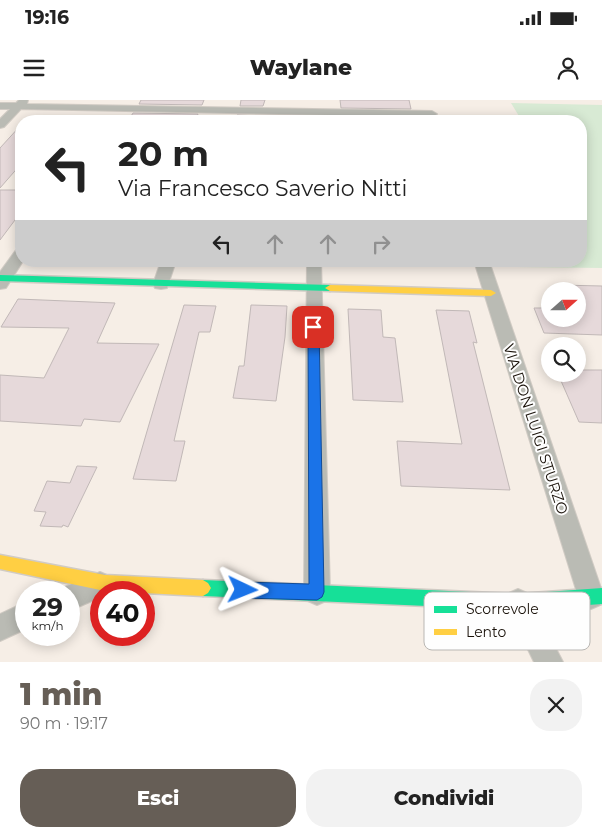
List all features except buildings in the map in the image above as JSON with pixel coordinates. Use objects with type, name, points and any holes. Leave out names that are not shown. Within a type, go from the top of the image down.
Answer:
[{"type":"street","points":[[218,115],[224,100]]},
{"type":"street","points":[[322,115],[323,100]]},
{"type":"street","points":[[427,100],[432,115]]},
{"type":"street","points":[[0,106],[22,103],[122,104],[210,115]]},
{"type":"street","points":[[0,125],[22,103]]},
{"type":"street","points":[[114,115],[122,104]]},
{"type":"street","points":[[1,280],[15,261]]},
{"type":"street","points":[[161,284],[166,267]]},
{"type":"street","points":[[314,267],[317,592]]},
{"type":"street","name":"VIA DON LUIGI STURZO","points":[[483,267],[597,596]]},
{"type":"street","points":[[1,280],[491,293]]},
{"type":"street","points":[[0,562],[95,581]]},
{"type":"street","points":[[155,586],[424,597]]},
{"type":"street","points":[[0,628],[15,620]]},
{"type":"street","points":[[543,650],[549,662]]},
{"type":"green space","points":[[511,103],[602,105],[602,268],[516,267],[587,267],[587,115],[518,115]]},
{"type":"traffic: fast","points":[[0,278],[330,288]]},
{"type":"traffic: fast","points":[[203,588],[424,598]]},
{"type":"traffic: fast","points":[[590,597],[602,596]]},
{"type":"traffic: slow","points":[[330,288],[491,293]]},
{"type":"traffic: slow","points":[[0,562],[105,583],[203,588]]},
{"type":"route","points":[[243,590],[317,592],[313,327]]}]
